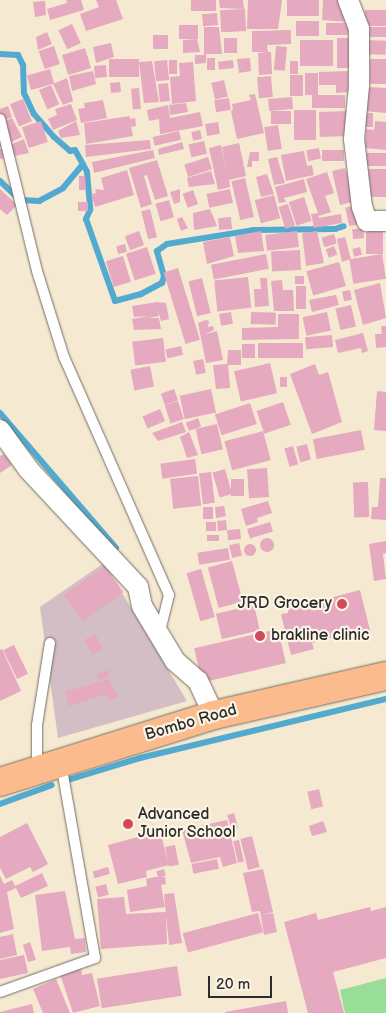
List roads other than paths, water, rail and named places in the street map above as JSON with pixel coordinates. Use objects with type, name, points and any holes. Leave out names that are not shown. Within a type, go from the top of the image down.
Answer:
[{"type":"main road","name":"Bombo Road","points":[[0,782],[214,715],[386,676]]},
{"type":"street","points":[[348,0],[359,28],[359,86],[354,139],[362,207],[367,221],[386,221]]},
{"type":"street","points":[[0,430],[29,470],[138,587],[142,606],[160,632],[175,662],[198,681],[214,715]]},
{"type":"lane","points":[[0,120],[37,271],[64,357],[169,595],[160,632]]},
{"type":"lane","points":[[0,992],[95,958],[37,725],[50,644]]},
{"type":"waterway","points":[[0,54],[18,55],[23,65],[24,93],[34,114],[54,137],[70,151],[75,150],[87,172],[90,210],[86,219],[115,301],[141,294],[162,283],[164,276],[157,251],[167,244],[253,230],[335,229],[344,226]]},
{"type":"waterway","points":[[0,181],[20,200],[39,201],[63,188],[83,164]]},
{"type":"waterway","points":[[0,413],[116,548]]},
{"type":"waterway","points":[[68,780],[140,758],[386,699]]},
{"type":"waterway","points":[[0,804],[52,785]]},
{"type":"place","name":"JRD Grocery","points":[[342,604]]},
{"type":"place","name":"brakline clinic","points":[[260,636]]},
{"type":"place","name":"Advanced Junior School","points":[[128,824]]}]
